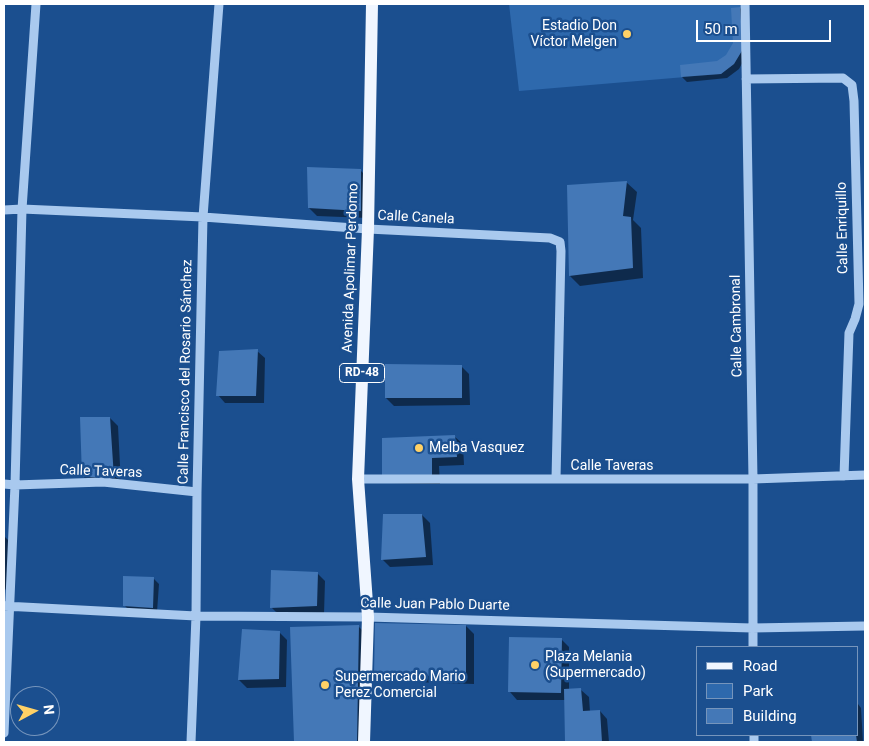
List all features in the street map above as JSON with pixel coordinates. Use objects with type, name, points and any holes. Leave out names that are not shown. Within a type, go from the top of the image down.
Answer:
[{"type":"main road","name":"Avenida Apolimar Perdomo","points":[[364,742],[368,617],[358,479],[368,229],[372,4]]},
{"type":"street","points":[[4,733],[7,606],[15,485],[22,209],[36,4]]},
{"type":"street","name":"Calle Francisco del Rosario Sánchez","points":[[191,742],[196,616],[203,217],[220,4]]},
{"type":"street","name":"Calle Cambronal","points":[[745,4],[753,479],[752,646]]},
{"type":"street","name":"Calle Enriquillo","points":[[746,79],[843,78],[852,86],[854,101],[859,304],[849,332],[844,476]]},
{"type":"street","name":"Calle Canela","points":[[4,210],[22,209],[203,217],[368,229],[550,238],[560,242],[556,480]]},
{"type":"street","name":"Calle Taveras","points":[[358,479],[753,479],[865,475]]},
{"type":"street","name":"Calle Taveras","points":[[4,484],[103,482],[197,492]]},
{"type":"street","name":"Calle Juan Pablo Duarte","points":[[7,606],[196,616],[368,617],[752,628],[865,626]]},
{"type":"green space","name":"Estadio Don Víctor Melgen","points":[[509,4],[740,4],[743,49],[734,64],[721,74],[519,91]]},
{"type":"building","points":[[740,7],[743,49],[734,64],[721,74],[681,77],[680,65],[717,61],[726,55],[733,43],[731,8]]},
{"type":"building","points":[[307,167],[361,169],[361,211],[308,208]]},
{"type":"building","points":[[627,181],[623,216],[631,217],[633,268],[569,276],[567,185]]},
{"type":"building","points":[[258,349],[256,396],[216,396],[219,351]]},
{"type":"building","points":[[385,364],[462,365],[462,398],[385,398]]},
{"type":"building","points":[[80,417],[110,417],[114,478],[82,477]]},
{"type":"building","name":"Melba Vasquez","points":[[455,435],[457,457],[432,458],[432,477],[382,476],[382,438]]},
{"type":"building","points":[[383,514],[422,514],[426,557],[381,560]]},
{"type":"building","points":[[271,570],[318,572],[317,606],[270,608]]},
{"type":"building","points":[[123,576],[154,577],[153,608],[123,606]]},
{"type":"building","points":[[375,623],[466,625],[466,677],[374,674]]},
{"type":"building","name":"Supermercado Mario Perez Comercial","points":[[359,625],[357,742],[294,742],[290,627]]},
{"type":"building","points":[[242,629],[280,631],[279,679],[238,680]]},
{"type":"building","name":"Plaza Melania (Supermercado)","points":[[509,637],[562,638],[561,693],[508,692]]},
{"type":"building","points":[[581,688],[583,711],[600,710],[602,742],[565,742],[564,689]]},
{"type":"building","points":[[811,736],[856,736],[857,742],[812,742]]},
{"type":"place","name":"Estadio Don Víctor Melgen","points":[[627,34]]},
{"type":"place","name":"Melba Vasquez","points":[[419,448]]},
{"type":"place","name":"Plaza Melania (Supermercado)","points":[[535,665]]},
{"type":"place","name":"Supermercado Mario Perez Comercial","points":[[325,685]]}]
